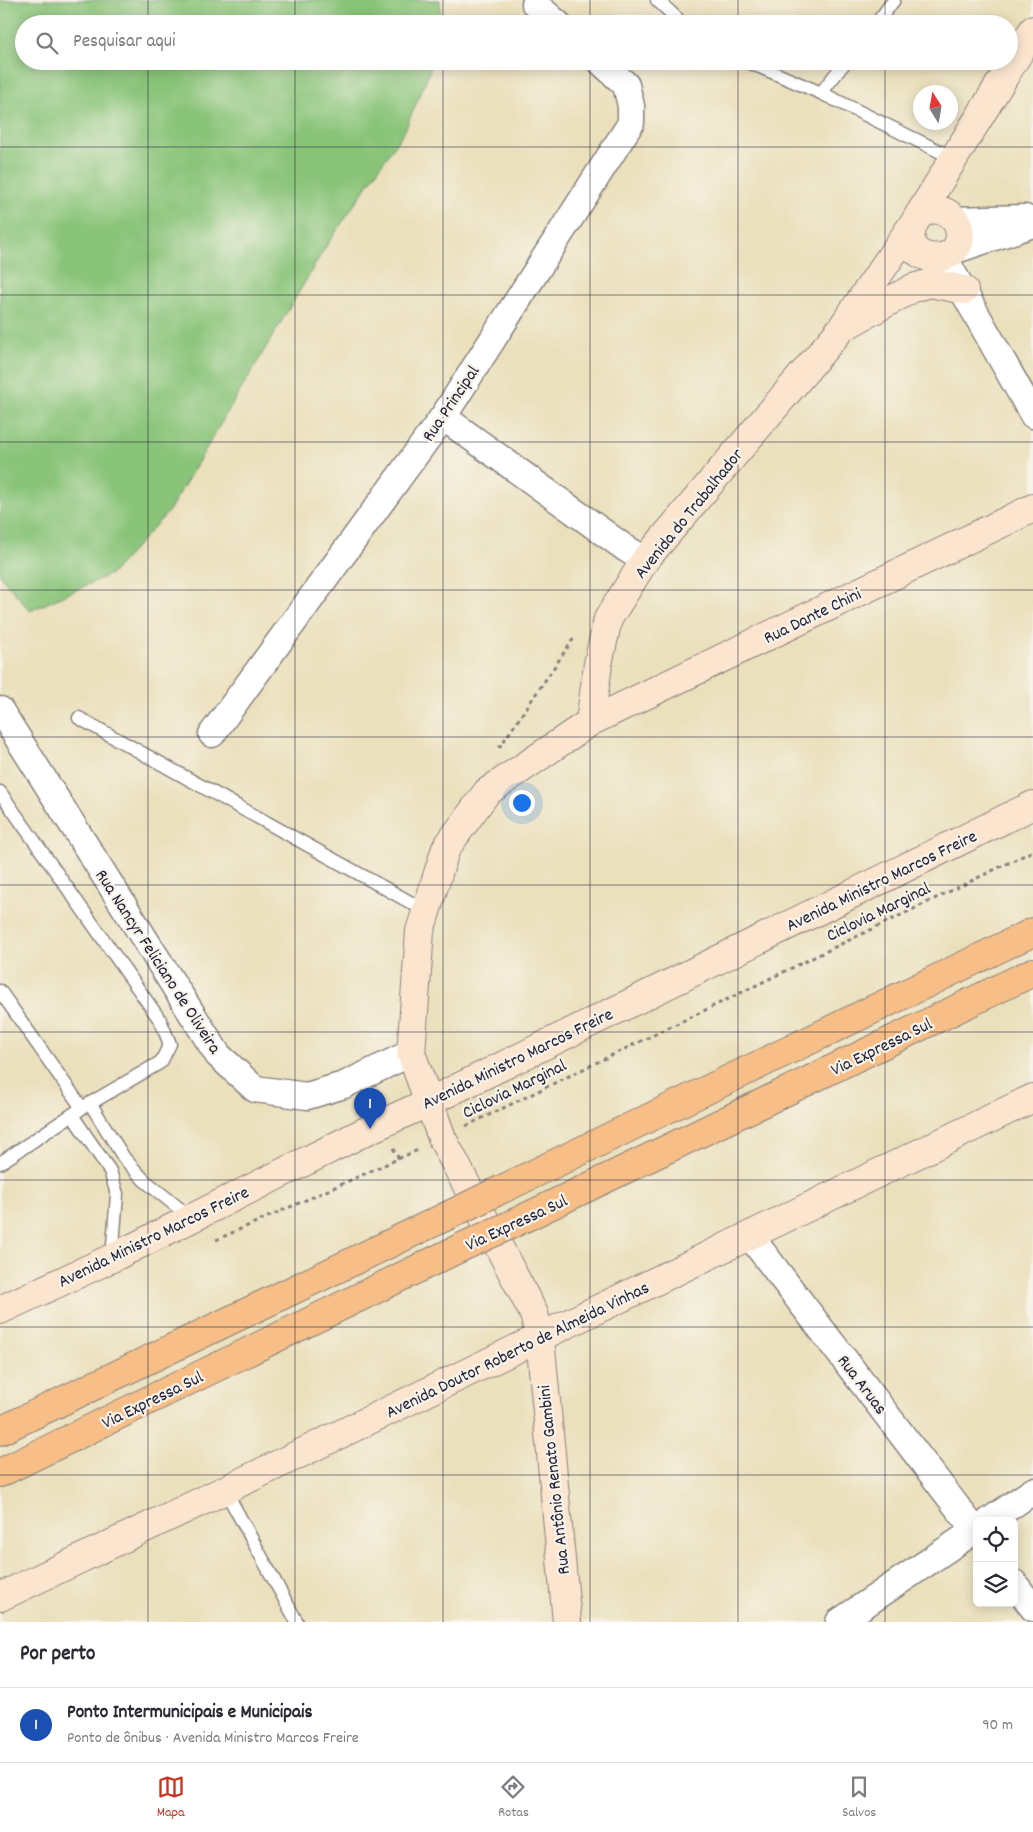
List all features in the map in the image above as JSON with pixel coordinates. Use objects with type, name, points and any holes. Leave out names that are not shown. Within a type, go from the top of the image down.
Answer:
[{"type":"highway","name":"Via Expressa Sul","points":[[0,1431],[1033,932]]},
{"type":"highway","name":"Via Expressa Sul","points":[[0,1473],[462,1247],[1033,972]]},
{"type":"highway","points":[[0,1415],[82,1390]]},
{"type":"street","points":[[535,4],[548,15]]},
{"type":"street","name":"Avenida do Trabalhador","points":[[1018,54],[1033,30]]},
{"type":"street","name":"Rua Principal","points":[[212,734],[442,417],[631,123],[631,106],[626,85],[610,70]]},
{"type":"street","name":"Avenida do Trabalhador","points":[[590,722],[598,664],[608,619],[645,560],[841,329],[914,222],[1008,70]]},
{"type":"street","points":[[949,254],[959,241],[960,230],[956,220],[947,213],[937,210],[926,211],[914,222],[910,238],[914,248],[923,256],[934,259],[949,254],[1033,224]]},
{"type":"street","points":[[956,220],[1033,218]]},
{"type":"street","points":[[949,254],[964,290],[1033,415]]},
{"type":"street","points":[[841,329],[913,288],[931,283],[964,290]]},
{"type":"street","points":[[442,417],[625,548],[645,560]]},
{"type":"street","name":"Rua Dante Chini","points":[[590,722],[1033,508]]},
{"type":"street","name":"Rua Nancyr Feliciano de Oliveira","points":[[0,710],[218,1055],[256,1089],[307,1096],[344,1085],[411,1053]]},
{"type":"street","points":[[429,1102],[411,1053],[420,931],[446,848],[487,792],[590,722]]},
{"type":"street","name":"Avenida Ministro Marcos Freire","points":[[0,1310],[112,1258],[370,1129],[429,1102],[1033,805]]},
{"type":"street","name":"Avenida Doutor Roberto de Almeida Vinhas","points":[[0,1597],[540,1338],[1033,1098]]},
{"type":"street","name":"Rua Antônio Renato Gambini","points":[[429,1102],[442,1138],[534,1314],[540,1338],[567,1622]]},
{"type":"street","name":"Rua Aruas","points":[[750,1236],[973,1520]]},
{"type":"street","points":[[996,1517],[1033,1492]]},
{"type":"street","points":[[838,1622],[973,1532]]},
{"type":"street","points":[[1018,1588],[1033,1608]]},
{"type":"lane","points":[[657,0],[673,15]]},
{"type":"lane","points":[[883,15],[894,0]]},
{"type":"lane","points":[[767,70],[820,93],[953,158]]},
{"type":"lane","points":[[820,93],[839,70]]},
{"type":"lane","points":[[79,718],[426,911]]},
{"type":"lane","points":[[0,792],[160,1020],[170,1044],[161,1062],[81,1109],[0,1163]]},
{"type":"lane","points":[[0,991],[81,1109],[144,1180],[191,1218]]},
{"type":"lane","points":[[81,1109],[110,1171],[117,1194],[112,1258]]},
{"type":"lane","points":[[225,1490],[297,1622]]},
{"type":"path","name":"Ciclovia Marginal","points":[[208,1243],[399,1160],[1033,851]]},
{"type":"path","points":[[391,1143],[399,1160]]},
{"type":"green space","points":[[0,0],[440,0],[441,15],[15,15],[15,70],[430,70],[405,130],[325,248],[169,511],[111,574],[30,611],[0,575]]},
{"type":"place","name":"Ponto Intermunicipais e Municipais","points":[[370,1129]]}]
